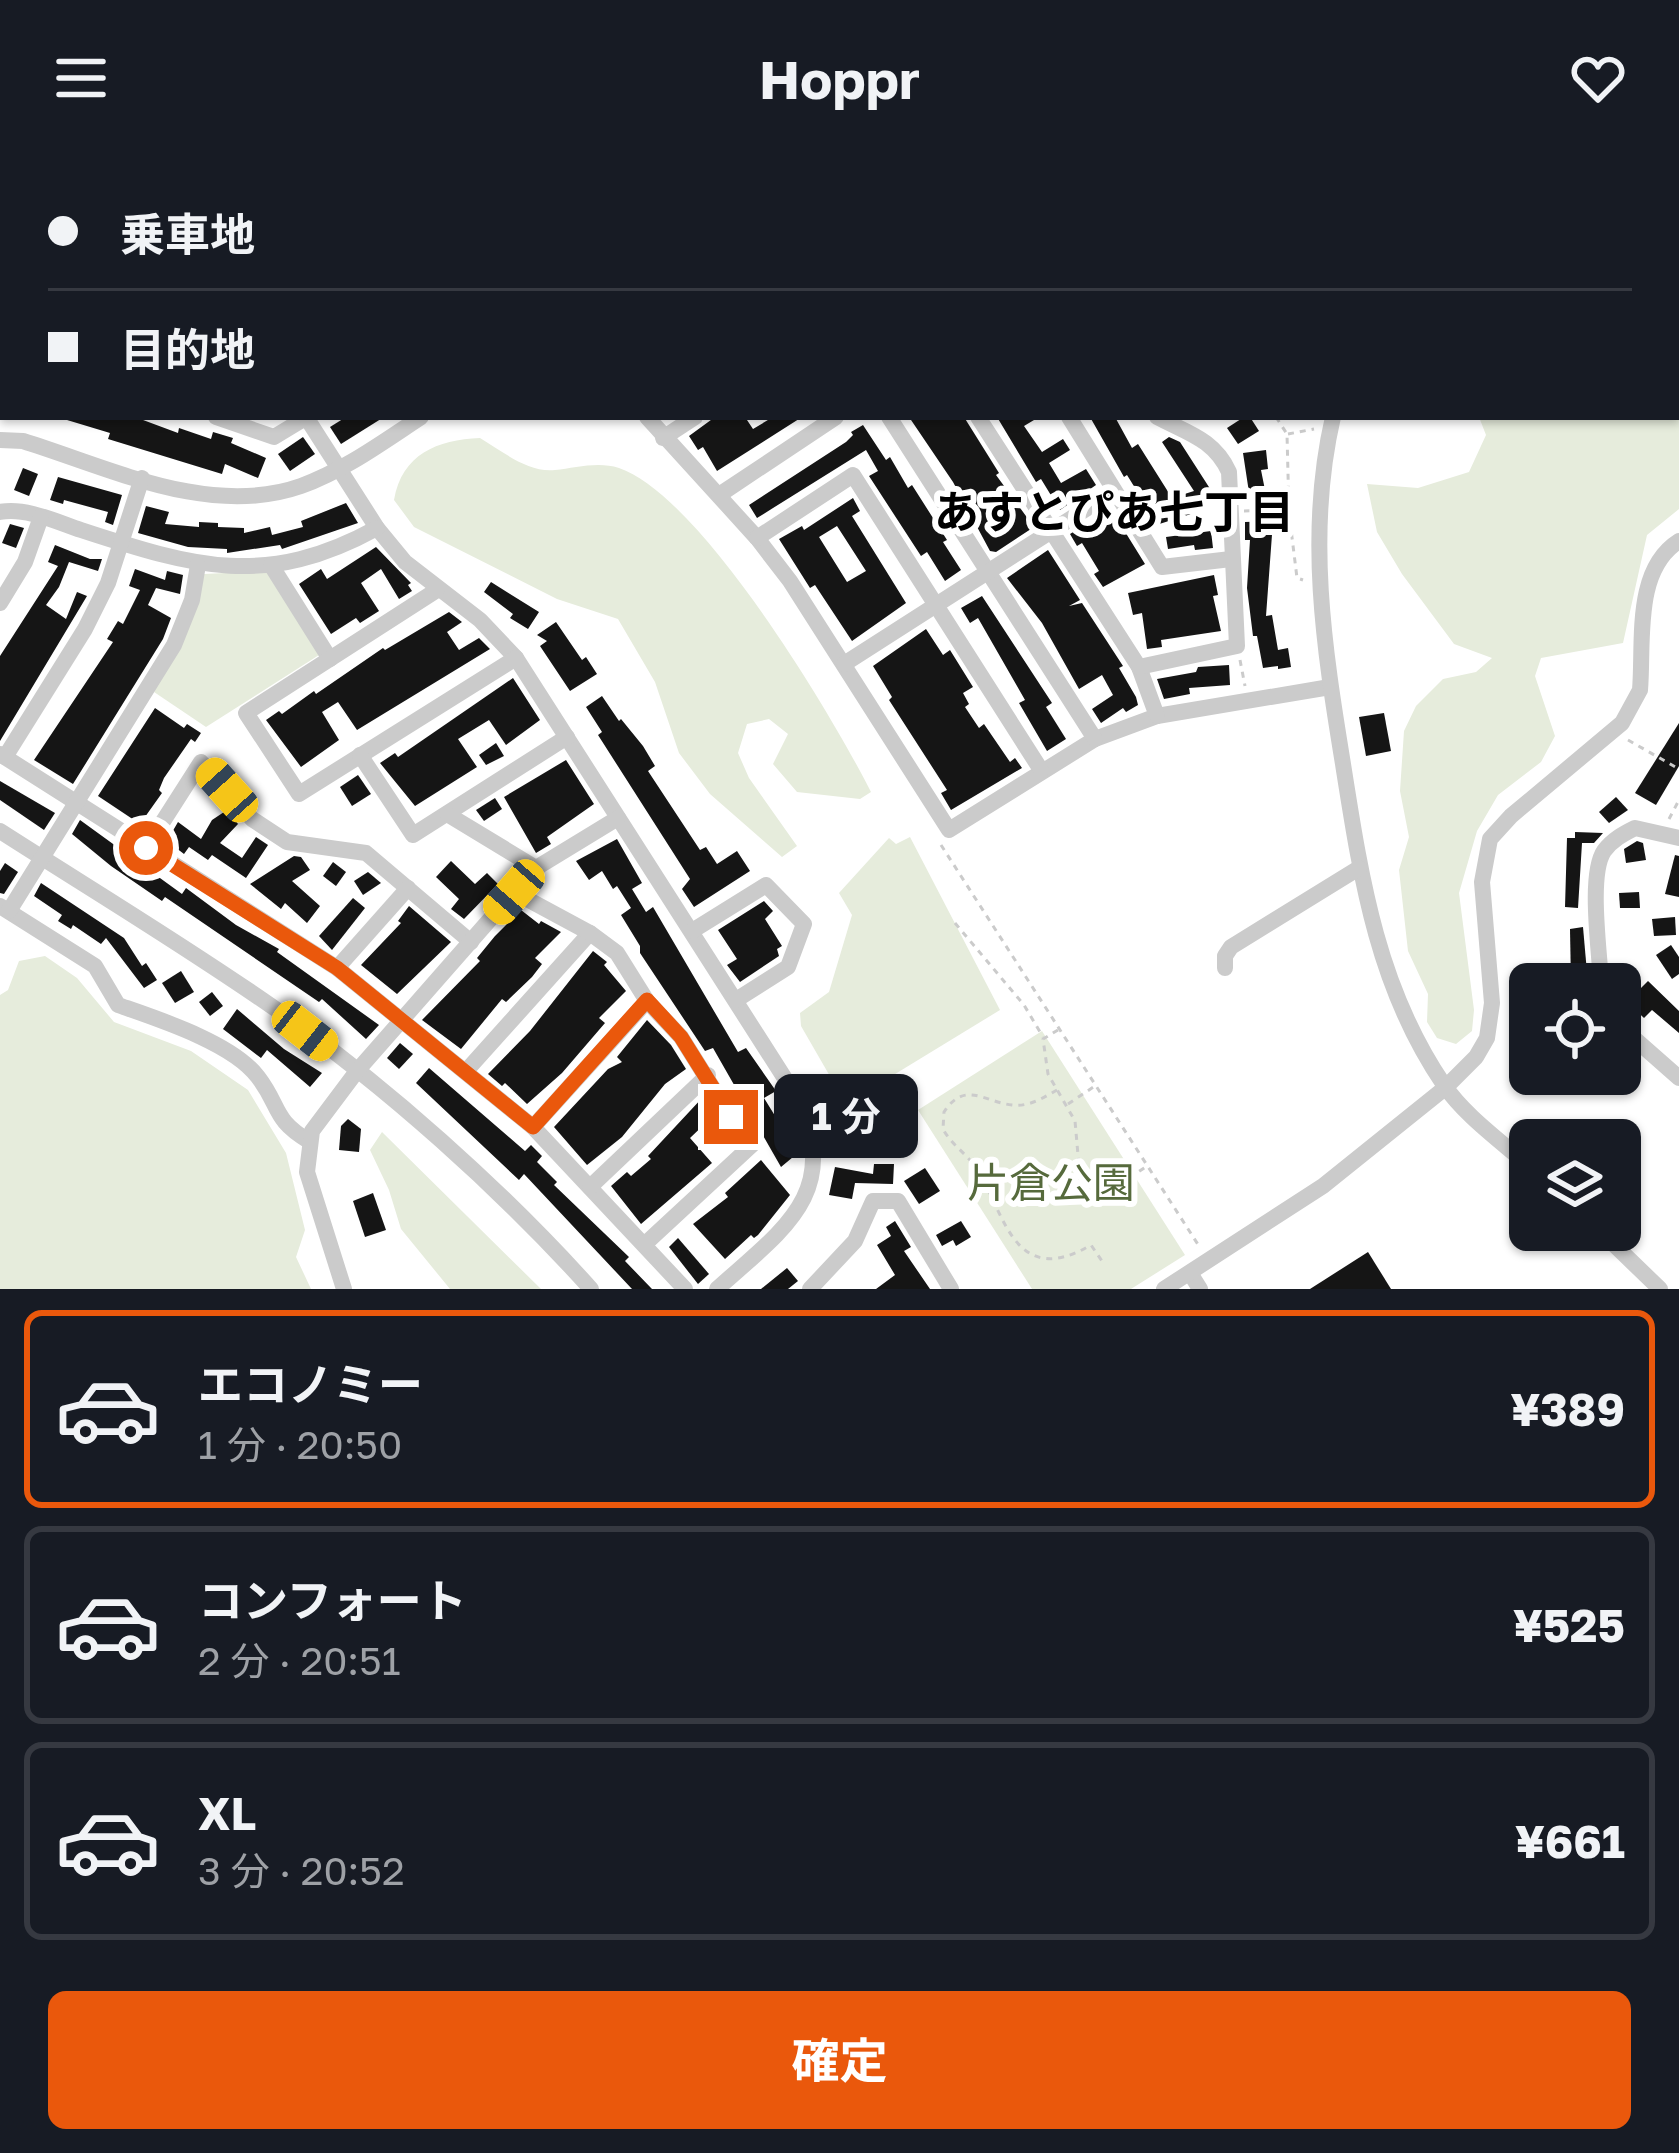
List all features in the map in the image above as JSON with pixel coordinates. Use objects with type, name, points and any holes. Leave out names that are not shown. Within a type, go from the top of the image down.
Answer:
[{"type":"street","points":[[225,420],[274,437],[302,420]]},
{"type":"street","points":[[309,420],[377,529],[404,562],[479,620],[516,658],[736,1000],[810,1125],[815,1155],[812,1182],[788,1225],[717,1289]]},
{"type":"street","points":[[0,440],[23,441],[211,496],[240,496],[299,487],[340,469],[417,420]]},
{"type":"street","points":[[649,420],[758,538],[790,581],[949,830],[1095,739],[1156,716],[1330,687]]},
{"type":"street","points":[[663,438],[690,420]]},
{"type":"street","points":[[719,495],[832,420]]},
{"type":"street","points":[[891,420],[1095,739]]},
{"type":"street","points":[[980,420],[1139,667],[1156,716]]},
{"type":"street","points":[[1071,420],[1162,567],[1231,559]]},
{"type":"street","points":[[1139,667],[1237,646],[1229,472],[1221,454],[1207,440],[1164,420]]},
{"type":"street","points":[[1333,420],[1318,552],[1330,687],[1374,939],[1394,996],[1445,1088],[1509,1147]]},
{"type":"street","points":[[758,538],[853,476],[1041,770]]},
{"type":"street","points":[[142,478],[108,583],[85,629],[3,755],[337,968],[533,1127],[685,1289]]},
{"type":"street","points":[[844,664],[1114,491]]},
{"type":"street","points":[[0,512],[41,517],[198,566],[306,560],[377,529]]},
{"type":"street","points":[[0,603],[25,562],[41,517]]},
{"type":"street","points":[[1164,1289],[1195,1281],[1323,1186],[1445,1088],[1475,1057],[1486,1038],[1492,1003],[1482,881],[1490,839],[1622,723],[1634,706],[1640,690],[1646,589],[1657,561],[1679,541]]},
{"type":"street","points":[[271,565],[330,659]]},
{"type":"street","points":[[198,566],[174,645],[42,858],[4,909],[94,966],[118,1006],[193,1030],[257,1074],[280,1119],[309,1142]]},
{"type":"street","points":[[437,590],[246,712],[299,794],[516,658]]},
{"type":"street","points":[[360,755],[412,836],[566,737]]},
{"type":"street","points":[[146,848],[201,762],[252,818],[287,842],[366,853],[471,942]]},
{"type":"street","points":[[447,814],[536,868],[618,818]]},
{"type":"street","points":[[1600,963],[1602,853],[1635,828],[1671,836]]},
{"type":"street","points":[[0,831],[279,1011],[357,1071],[448,1149],[591,1289]]},
{"type":"street","points":[[1225,968],[1231,947],[1359,868]]},
{"type":"street","points":[[692,931],[766,884],[804,924],[788,968],[736,1000]]},
{"type":"street","points":[[337,968],[408,888]]},
{"type":"street","points":[[344,1289],[308,1172],[309,1142],[318,1119],[514,892],[590,933],[616,953],[647,1000],[681,1037],[753,1144],[645,1244]]},
{"type":"street","points":[[467,1070],[590,933]]},
{"type":"street","points":[[533,1127],[647,1000]]},
{"type":"street","points":[[1641,1045],[1679,1078]]},
{"type":"street","points":[[590,1187],[708,1075]]},
{"type":"street","points":[[810,1289],[855,1241],[873,1201],[898,1201],[951,1289]]},
{"type":"street","points":[[1621,1251],[1660,1289]]},
{"type":"path","points":[[1278,420],[1287,434],[1289,510],[1297,578],[1304,581]]},
{"type":"path","points":[[1287,434],[1316,428]]},
{"type":"path","points":[[1230,512],[1289,510]]},
{"type":"path","points":[[1237,646],[1248,700]]},
{"type":"path","points":[[1622,736],[1679,769]]},
{"type":"path","points":[[1671,836],[1679,800]]},
{"type":"path","points":[[940,843],[1200,1247]]},
{"type":"path","points":[[955,923],[1024,1005],[1043,1039],[1048,1074],[1076,1121],[1079,1166],[1099,1198],[1148,1166]]},
{"type":"path","points":[[1043,1039],[1059,1029]]},
{"type":"path","points":[[1066,1105],[1095,1085]]},
{"type":"path","points":[[1057,1090],[1027,1105],[963,1094],[944,1112],[943,1129],[975,1165],[1002,1226],[1018,1244],[1052,1257],[1071,1255],[1091,1245],[1104,1264]]},
{"type":"green space","points":[[1480,420],[1679,420],[1679,509],[1647,535],[1623,643],[1541,658],[1535,676],[1555,736],[1541,762],[1498,795],[1477,831],[1459,893],[1474,1010],[1472,1031],[1456,1044],[1437,1038],[1427,1022],[1428,994],[1408,951],[1399,870],[1409,837],[1400,791],[1404,731],[1416,706],[1443,679],[1476,672],[1492,658],[1454,644],[1402,574],[1377,532],[1367,484],[1418,488],[1469,472],[1486,435]]},
{"type":"green space","points":[[480,438],[535,468],[611,466],[652,487],[687,519],[761,611],[871,792],[860,799],[797,792],[773,764],[788,734],[769,719],[747,724],[738,753],[749,778],[797,846],[782,857],[710,794],[679,753],[655,682],[618,619],[557,599],[414,527],[394,500],[405,471],[436,446]]},
{"type":"green space","points":[[266,571],[319,655],[206,727],[154,692],[204,574]]},
{"type":"green space","points":[[910,837],[1000,1010],[846,1104],[801,1026],[800,1013],[829,992],[852,915],[839,893],[889,838],[896,844]]},
{"type":"green space","points":[[45,956],[77,978],[114,1022],[191,1051],[248,1090],[286,1153],[305,1230],[296,1257],[311,1289],[0,1289],[0,995],[8,990],[19,961]]},
{"type":"green space","name":"片倉公園","points":[[1042,1031],[1185,1255],[1131,1289],[1032,1289],[918,1110]]},
{"type":"green space","points":[[382,1132],[541,1289],[450,1289],[401,1229],[370,1150]]},
{"type":"building","points":[[67,420],[143,420],[211,439],[213,432],[266,458],[258,478],[225,464],[222,474],[108,439],[110,433]]},
{"type":"building","points":[[341,420],[379,420],[341,444],[330,427]]},
{"type":"building","points":[[711,420],[747,420],[753,429],[768,420],[797,420],[717,471],[703,447],[698,450],[689,436]]},
{"type":"building","points":[[911,420],[966,420],[996,475],[1034,527],[996,552],[990,551],[953,482]]},
{"type":"building","points":[[999,420],[1034,420],[1024,426],[1042,452],[1063,439],[1070,450],[1049,463],[1061,483],[1086,469],[1096,485],[1060,510],[1041,479],[1036,482]]},
{"type":"building","points":[[1092,420],[1117,420],[1132,448],[1138,444],[1172,498],[1194,491],[1162,442],[1169,437],[1180,442],[1216,498],[1191,514],[1153,526],[1145,504]]},
{"type":"building","points":[[1239,420],[1252,420],[1259,431],[1238,444],[1227,428]]},
{"type":"building","points":[[863,425],[908,488],[912,485],[947,540],[943,542],[961,570],[945,581],[927,552],[921,556],[869,476],[878,471],[866,450],[757,518],[749,505],[846,442]]},
{"type":"building","points":[[303,437],[315,454],[290,471],[278,454]]},
{"type":"building","points":[[1266,450],[1268,469],[1261,470],[1266,495],[1250,499],[1243,453]]},
{"type":"building","points":[[23,468],[38,474],[29,496],[14,490]]},
{"type":"building","points":[[58,477],[122,495],[113,525],[105,522],[108,512],[50,500]]},
{"type":"building","points":[[853,498],[860,511],[852,516],[906,603],[852,641],[779,539],[802,526],[804,530]],"holes":[[[837,526],[866,571],[847,582],[819,537]]]},
{"type":"building","points":[[346,503],[358,523],[282,549],[280,545],[227,553],[227,549],[188,547],[138,533],[146,506],[169,512],[165,524],[199,527],[199,522],[218,523],[218,527],[244,528],[244,533],[270,527],[272,535],[303,527],[301,521]]},
{"type":"building","points":[[1114,514],[1145,564],[1103,587],[1082,543],[1077,546],[1070,534],[1089,522],[1092,528]]},
{"type":"building","points":[[1273,521],[1266,616],[1272,615],[1278,650],[1288,648],[1291,667],[1278,669],[1263,668],[1257,636],[1253,636],[1247,588],[1250,540],[1245,540],[1245,522]]},
{"type":"building","points":[[10,524],[24,528],[16,548],[2,543]]},
{"type":"building","points":[[1211,531],[1213,548],[1168,549],[1166,537]]},
{"type":"building","points":[[55,545],[102,559],[98,571],[69,562],[46,605],[66,619],[77,592],[87,596],[0,741],[0,656],[58,566],[48,562]]},
{"type":"building","points":[[376,547],[411,583],[412,591],[399,599],[381,569],[361,583],[379,611],[360,623],[356,618],[331,634],[299,584],[321,569],[327,579]]},
{"type":"building","points":[[1048,550],[1080,600],[1069,606],[1082,603],[1123,666],[1119,668],[1136,697],[1138,705],[1126,712],[1123,708],[1101,723],[1092,709],[1113,695],[1102,675],[1079,689],[1042,623],[1007,578]]},
{"type":"building","points":[[135,569],[165,580],[167,571],[183,575],[180,594],[156,588],[148,605],[171,618],[163,639],[73,784],[34,760],[113,642],[107,639],[118,621],[123,624],[140,590],[129,586]]},
{"type":"building","points":[[1214,575],[1221,631],[1161,640],[1162,647],[1147,649],[1142,613],[1133,615],[1128,593]]},
{"type":"building","points":[[491,582],[539,612],[528,629],[484,592]]},
{"type":"building","points":[[982,596],[1052,703],[1046,707],[1066,739],[1047,751],[1019,703],[1025,700],[978,618],[970,623],[961,608]]},
{"type":"building","points":[[449,612],[462,622],[447,632],[459,650],[479,638],[490,649],[357,730],[338,702],[322,712],[339,740],[301,767],[266,720]]},
{"type":"building","points":[[556,622],[597,674],[570,691],[540,646],[547,641],[537,635]]},
{"type":"building","points":[[926,629],[943,655],[950,650],[973,687],[963,693],[969,704],[965,707],[979,728],[984,724],[1010,762],[1015,758],[1022,768],[951,810],[941,793],[947,790],[889,700],[892,697],[873,666]]},
{"type":"building","points":[[1229,665],[1230,685],[1189,688],[1190,694],[1164,699],[1157,679],[1196,672],[1198,667]]},
{"type":"building","points":[[513,678],[540,720],[506,745],[489,720],[458,739],[477,767],[415,806],[380,763],[395,753],[398,757]]},
{"type":"building","points":[[602,696],[643,746],[655,766],[648,771],[700,850],[706,847],[717,864],[737,851],[750,871],[694,907],[682,889],[690,879],[598,735],[602,732],[586,707]]},
{"type":"building","points":[[155,708],[184,728],[187,724],[201,733],[195,742],[191,739],[164,778],[162,793],[140,824],[98,796]]},
{"type":"building","points":[[1384,713],[1391,751],[1366,756],[1359,717]]},
{"type":"building","points":[[1679,723],[1679,766],[1656,805],[1635,793]]},
{"type":"building","points":[[496,743],[504,756],[486,765],[479,755]]},
{"type":"building","points":[[566,760],[594,804],[547,837],[551,844],[536,853],[504,797]]},
{"type":"building","points":[[358,775],[371,794],[352,806],[340,787]]},
{"type":"building","points":[[0,781],[55,813],[44,830],[0,800]]},
{"type":"building","points":[[1616,797],[1628,810],[1609,823],[1599,812]]},
{"type":"building","points":[[495,798],[502,809],[484,821],[476,810]]},
{"type":"building","points":[[227,810],[238,824],[220,843],[242,858],[256,837],[268,845],[246,878],[212,855],[208,860],[189,847],[184,854],[167,841],[178,822],[201,839],[212,820]]},
{"type":"building","points":[[80,820],[182,894],[186,888],[279,949],[379,1025],[366,1039],[322,999],[319,1002],[165,897],[162,901],[72,834]]},
{"type":"building","points":[[1575,832],[1603,833],[1594,843],[1582,843],[1578,908],[1565,907],[1567,838],[1575,838]]},
{"type":"building","points":[[617,839],[642,883],[632,889],[646,912],[653,907],[738,1052],[746,1048],[776,1091],[764,1098],[785,1132],[792,1126],[796,1131],[799,1152],[781,1167],[713,1048],[705,1051],[640,953],[621,915],[631,908],[617,886],[613,889],[602,871],[589,880],[576,861]]},
{"type":"building","points":[[1637,841],[1643,843],[1646,860],[1626,863],[1624,849]]},
{"type":"building","points":[[1675,855],[1679,856],[1679,897],[1665,894]]},
{"type":"building","points":[[294,856],[301,857],[310,870],[292,881],[320,906],[307,923],[285,903],[281,909],[250,884]]},
{"type":"building","points":[[451,861],[475,884],[487,873],[498,884],[464,919],[451,909],[459,899],[436,877]]},
{"type":"building","points":[[333,862],[346,872],[336,886],[323,876]]},
{"type":"building","points":[[5,863],[18,872],[4,894],[0,893],[0,871]]},
{"type":"building","points":[[368,872],[381,883],[363,895],[354,881]]},
{"type":"building","points":[[41,883],[124,938],[157,980],[144,988],[106,938],[101,944],[58,921],[62,915],[34,896]]},
{"type":"building","points":[[1639,892],[1640,908],[1620,908],[1619,893]]},
{"type":"building","points":[[353,898],[365,908],[332,950],[319,936]]},
{"type":"building","points":[[764,901],[773,911],[765,919],[782,946],[777,949],[779,956],[740,982],[727,965],[737,959],[718,930]]},
{"type":"building","points":[[409,906],[451,942],[397,994],[361,965],[401,923]]},
{"type":"building","points":[[521,910],[561,932],[535,958],[542,964],[532,977],[506,1002],[502,999],[461,1049],[422,1020],[480,961],[477,958]]},
{"type":"building","points":[[1675,917],[1676,935],[1654,936],[1652,919]]},
{"type":"building","points":[[1583,927],[1586,963],[1571,963],[1570,929]]},
{"type":"building","points":[[1671,945],[1679,957],[1679,974],[1672,979],[1656,955]]},
{"type":"building","points":[[593,951],[607,962],[604,965],[626,991],[599,1018],[605,1023],[562,1073],[527,1104],[488,1074],[530,1031]]},
{"type":"building","points":[[181,971],[194,992],[175,1003],[162,983]]},
{"type":"building","points":[[1648,981],[1679,1011],[1679,1033],[1652,1010],[1644,1018],[1641,1015],[1641,988]]},
{"type":"building","points":[[212,992],[223,1006],[210,1016],[199,1002]]},
{"type":"building","points":[[237,1009],[284,1049],[322,1073],[310,1087],[267,1050],[261,1058],[223,1029]]},
{"type":"building","points":[[647,1020],[686,1069],[665,1084],[622,1137],[587,1165],[554,1127],[608,1069],[622,1062],[617,1057]]},
{"type":"building","points":[[400,1043],[413,1054],[399,1069],[387,1058]]},
{"type":"building","points":[[429,1068],[525,1151],[531,1145],[542,1156],[537,1162],[557,1182],[554,1185],[629,1257],[625,1261],[652,1289],[632,1289],[524,1174],[519,1180],[416,1083]]},
{"type":"building","points":[[703,1097],[712,1117],[690,1138],[712,1163],[641,1224],[611,1186],[651,1159],[648,1156]]},
{"type":"building","points":[[348,1119],[361,1129],[359,1152],[339,1150],[341,1126]]},
{"type":"building","points":[[761,1160],[790,1195],[758,1235],[751,1235],[725,1259],[693,1224],[728,1197],[725,1193]]},
{"type":"building","points":[[874,1164],[894,1164],[893,1184],[855,1183],[852,1199],[829,1195],[835,1167],[873,1174]]},
{"type":"building","points":[[925,1168],[940,1191],[919,1204],[904,1181]]},
{"type":"building","points":[[373,1193],[386,1230],[365,1237],[353,1201]]},
{"type":"building","points":[[895,1221],[911,1247],[904,1251],[930,1289],[876,1289],[895,1275],[877,1245],[891,1236],[886,1227]]},
{"type":"building","points":[[961,1221],[971,1237],[956,1246],[953,1240],[942,1246],[936,1235]]},
{"type":"building","points":[[678,1238],[709,1274],[698,1284],[669,1247]]},
{"type":"building","points":[[1368,1252],[1391,1289],[1310,1289]]},
{"type":"building","points":[[787,1268],[798,1281],[788,1289],[761,1289]]},
{"type":"district","name":"あすとぴあ七丁目","points":[[1114,511]]},
{"type":"route","points":[[146,848],[337,968],[533,1127],[647,1000],[681,1037],[731,1117]]}]
